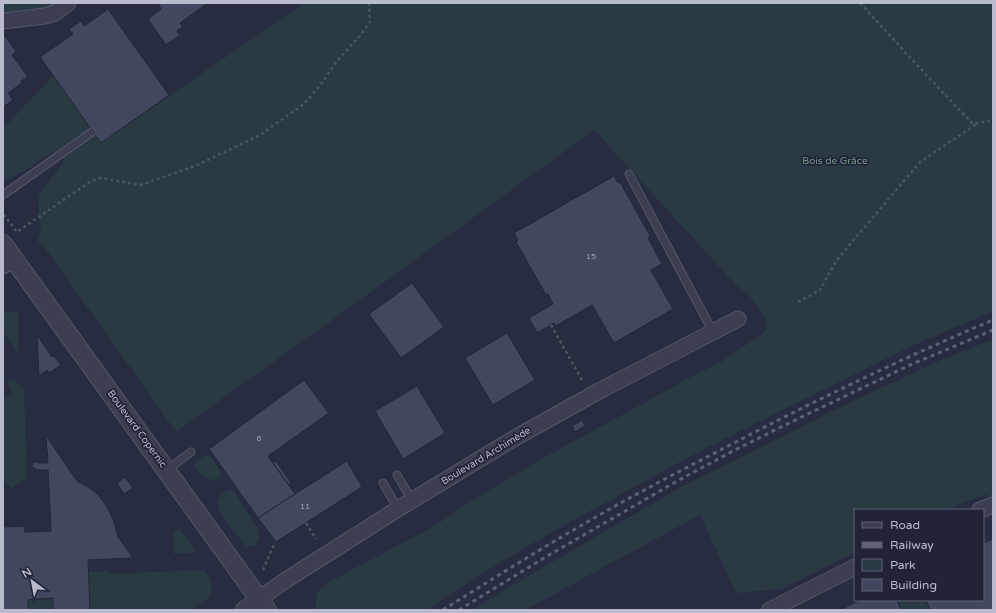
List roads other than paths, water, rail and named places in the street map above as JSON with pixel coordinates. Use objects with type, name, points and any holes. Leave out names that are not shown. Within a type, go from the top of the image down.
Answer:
[{"type":"street","points":[[3,21],[45,16],[55,13],[68,3]]},
{"type":"street","name":"Boulevard Copernic","points":[[3,244],[8,263],[167,470],[263,604]]},
{"type":"street","name":"Boulevard Archimède","points":[[243,610],[263,604],[398,509],[519,436],[599,391],[738,319]]},
{"type":"street","points":[[983,509],[993,505]]},
{"type":"street","points":[[770,610],[854,568]]},
{"type":"lane","points":[[3,195],[92,132]]},
{"type":"lane","points":[[628,174],[713,332]]},
{"type":"lane","points":[[167,470],[191,452]]},
{"type":"lane","points":[[397,475],[412,500]]},
{"type":"lane","points":[[383,483],[398,509]]},
{"type":"railway","points":[[443,610],[573,530],[668,477],[843,388],[993,320]]},
{"type":"railway","points":[[459,610],[544,558],[679,480],[733,451],[910,365],[993,330]]},
{"type":"park label","name":"Bois de Grâce","points":[[835,161]]}]
